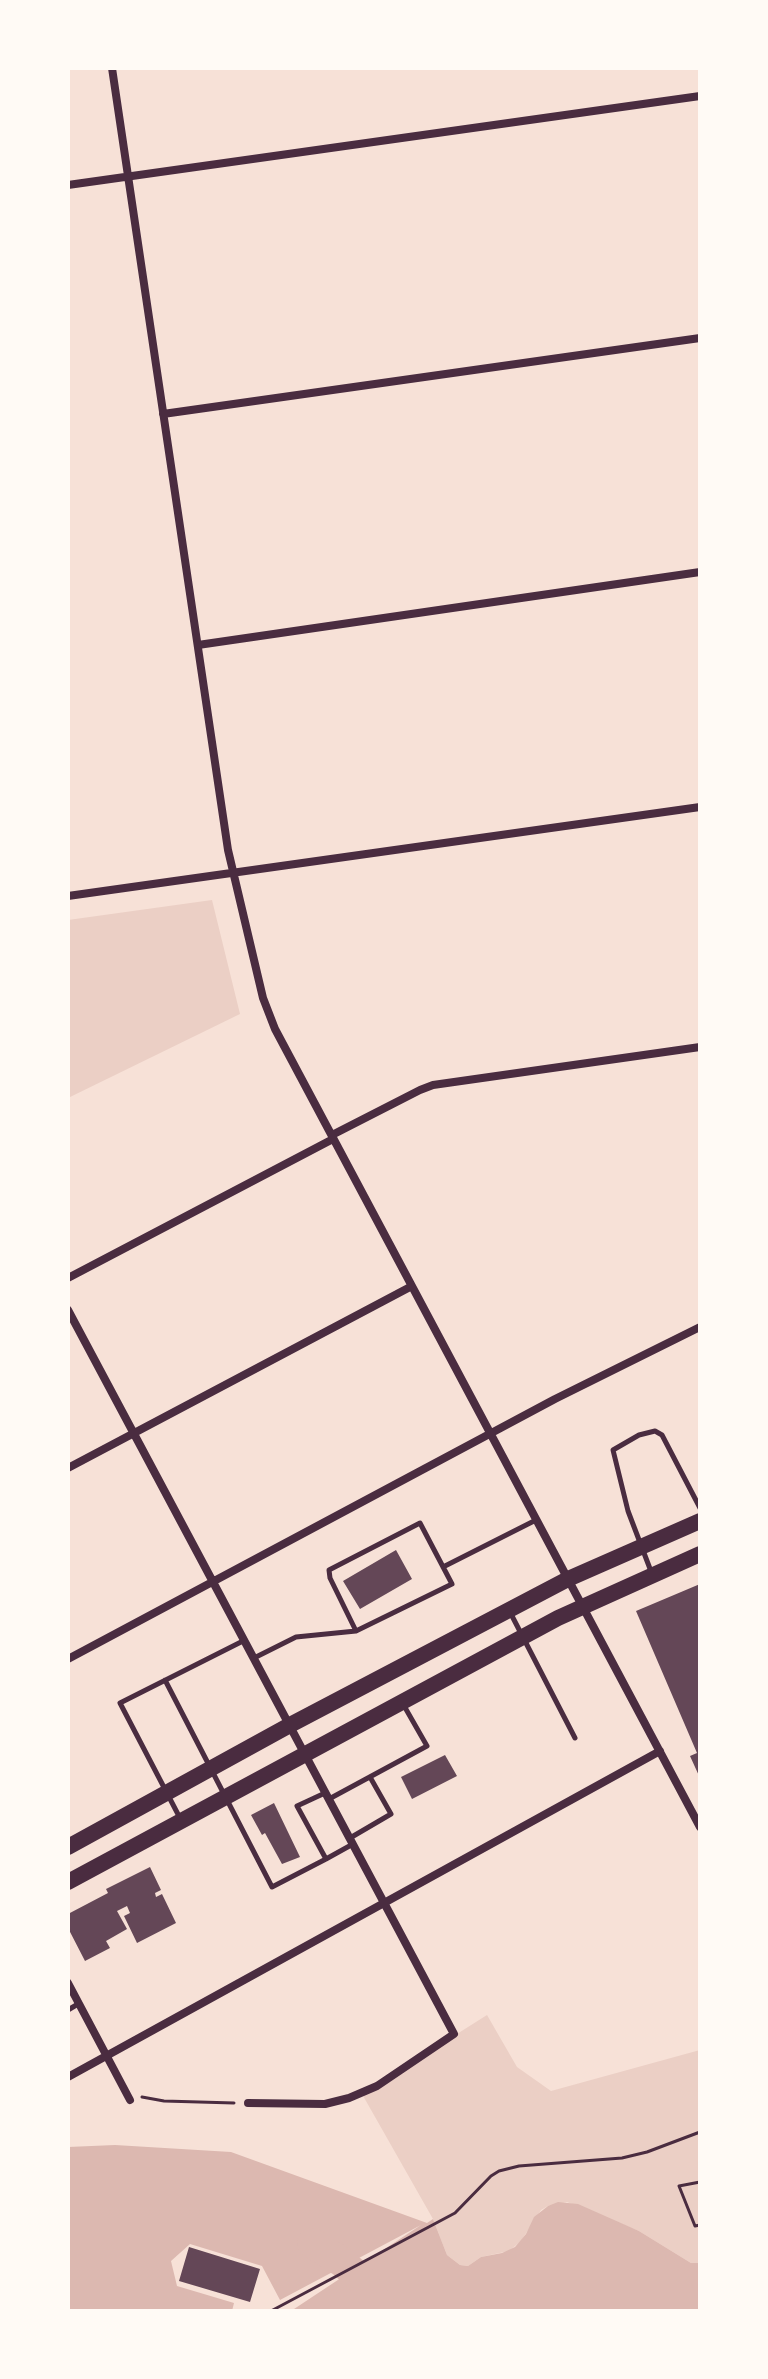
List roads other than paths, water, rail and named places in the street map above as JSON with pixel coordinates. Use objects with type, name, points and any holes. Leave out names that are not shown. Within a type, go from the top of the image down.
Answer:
[{"type":"main road","points":[[68,1847],[290,1725],[568,1579],[700,1521]]},
{"type":"main road","points":[[68,1882],[582,1606],[700,1554]]},
{"type":"street","points":[[112,68],[233,873],[266,1009],[700,1827]]},
{"type":"street","points":[[68,185],[700,96]]},
{"type":"street","points":[[163,414],[700,338]]},
{"type":"street","points":[[198,645],[700,572]]},
{"type":"street","points":[[68,896],[700,807]]},
{"type":"street","points":[[68,1278],[433,1085],[700,1047]]},
{"type":"street","points":[[68,1468],[412,1286]]},
{"type":"street","points":[[68,1310],[454,2034],[362,2094],[325,2104],[248,2103]]},
{"type":"street","points":[[68,1659],[657,1346],[700,1327]]},
{"type":"street","points":[[68,2077],[660,1751]]},
{"type":"street","points":[[68,1983],[130,2100]]},
{"type":"lane","points":[[652,1574],[628,1511],[613,1450],[639,1435],[655,1431],[662,1435],[700,1508]]},
{"type":"lane","points":[[443,1567],[537,1520]]},
{"type":"lane","points":[[254,1658],[296,1637],[356,1631],[452,1584],[420,1523],[329,1570],[356,1631]]},
{"type":"lane","points":[[508,1610],[575,1738]]},
{"type":"lane","points":[[181,1820],[120,1703],[244,1640]]},
{"type":"lane","points":[[165,1680],[272,1887],[326,1859],[391,1814],[370,1777]]},
{"type":"lane","points":[[326,1859],[297,1806],[370,1777],[427,1746],[401,1702]]},
{"type":"lane","points":[[68,2010],[79,2004]]},
{"type":"waterway","points":[[312,2243],[360,2278],[384,2311]]}]
